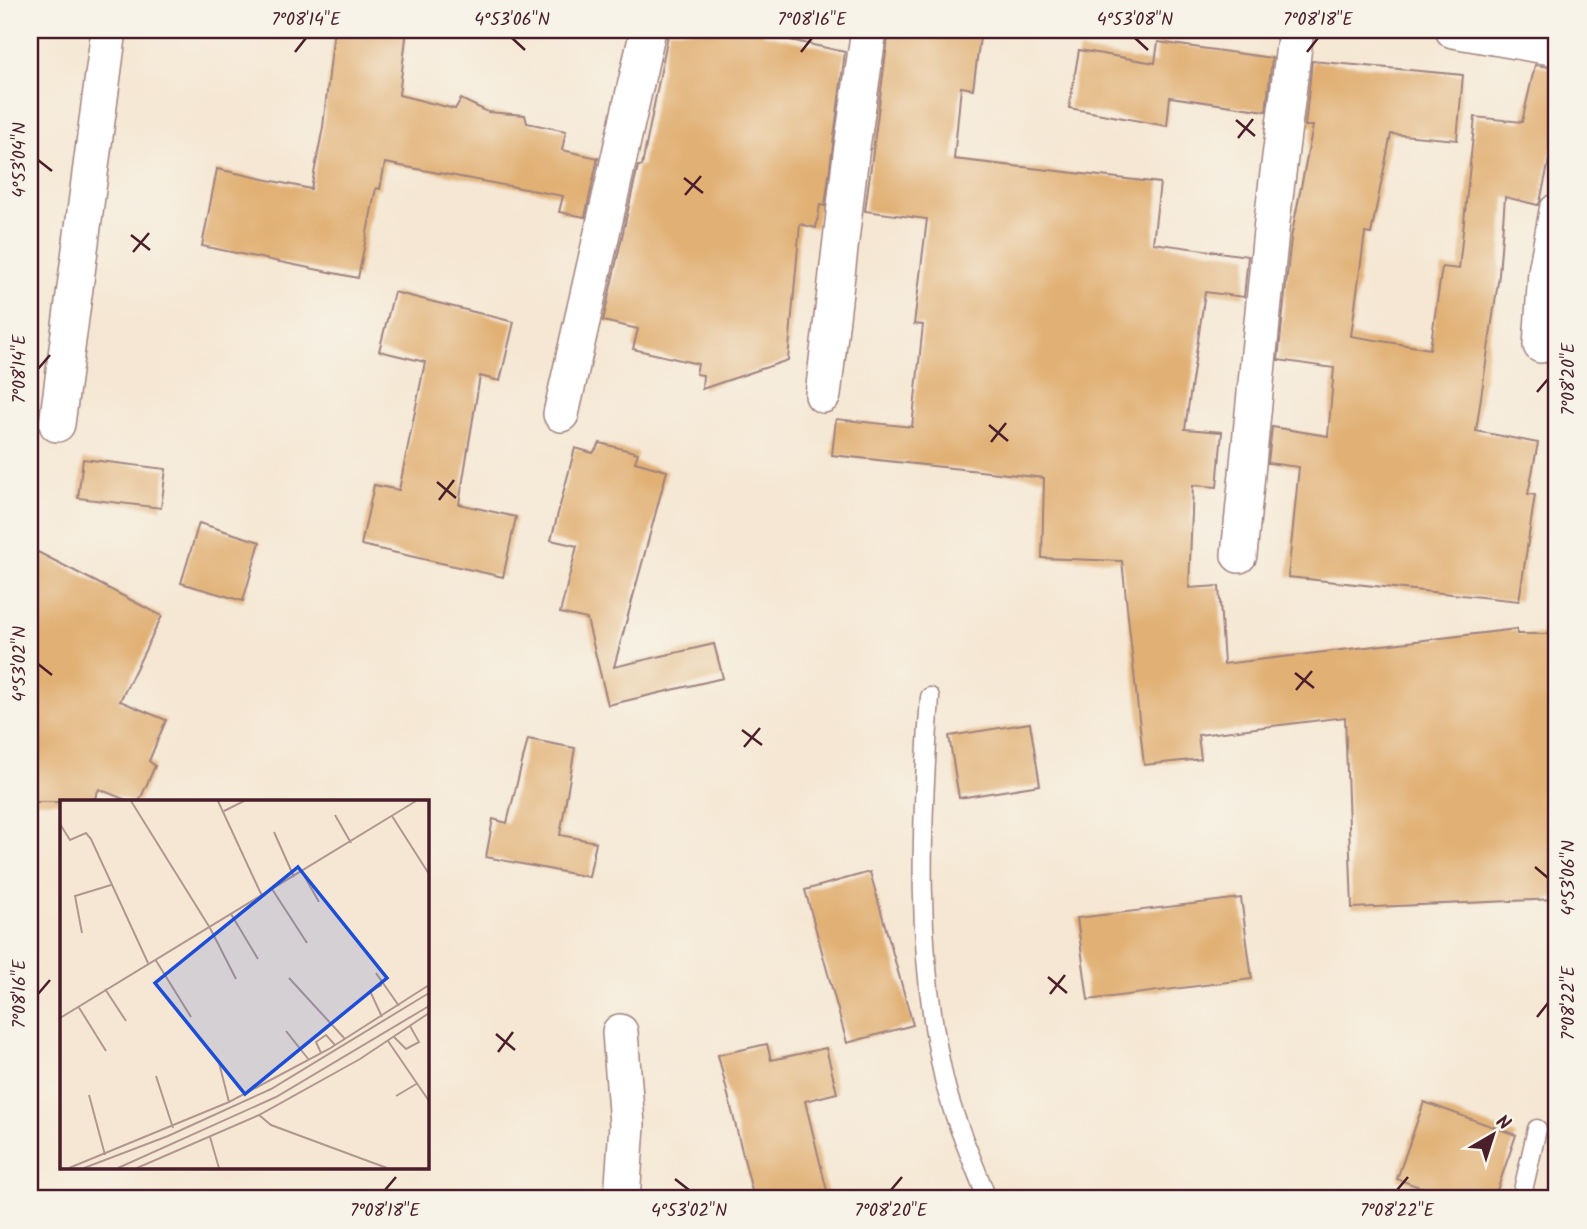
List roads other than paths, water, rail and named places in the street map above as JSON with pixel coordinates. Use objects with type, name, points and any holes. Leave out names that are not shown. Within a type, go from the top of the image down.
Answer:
[{"type":"street","points":[[57,424],[109,30]]},
{"type":"street","points":[[561,414],[648,30]]},
{"type":"street","points":[[822,395],[869,30]]},
{"type":"street","points":[[1239,555],[1272,221],[1296,30]]},
{"type":"street","points":[[1452,30],[1510,34],[1557,48]]},
{"type":"street","points":[[1541,345],[1546,272],[1557,211]]},
{"type":"street","points":[[620,1032],[627,1125],[622,1199]]},
{"type":"lane","points":[[930,697],[922,814],[923,941],[944,1081],[987,1199]]},
{"type":"lane","points":[[1521,1199],[1537,1129]]}]
